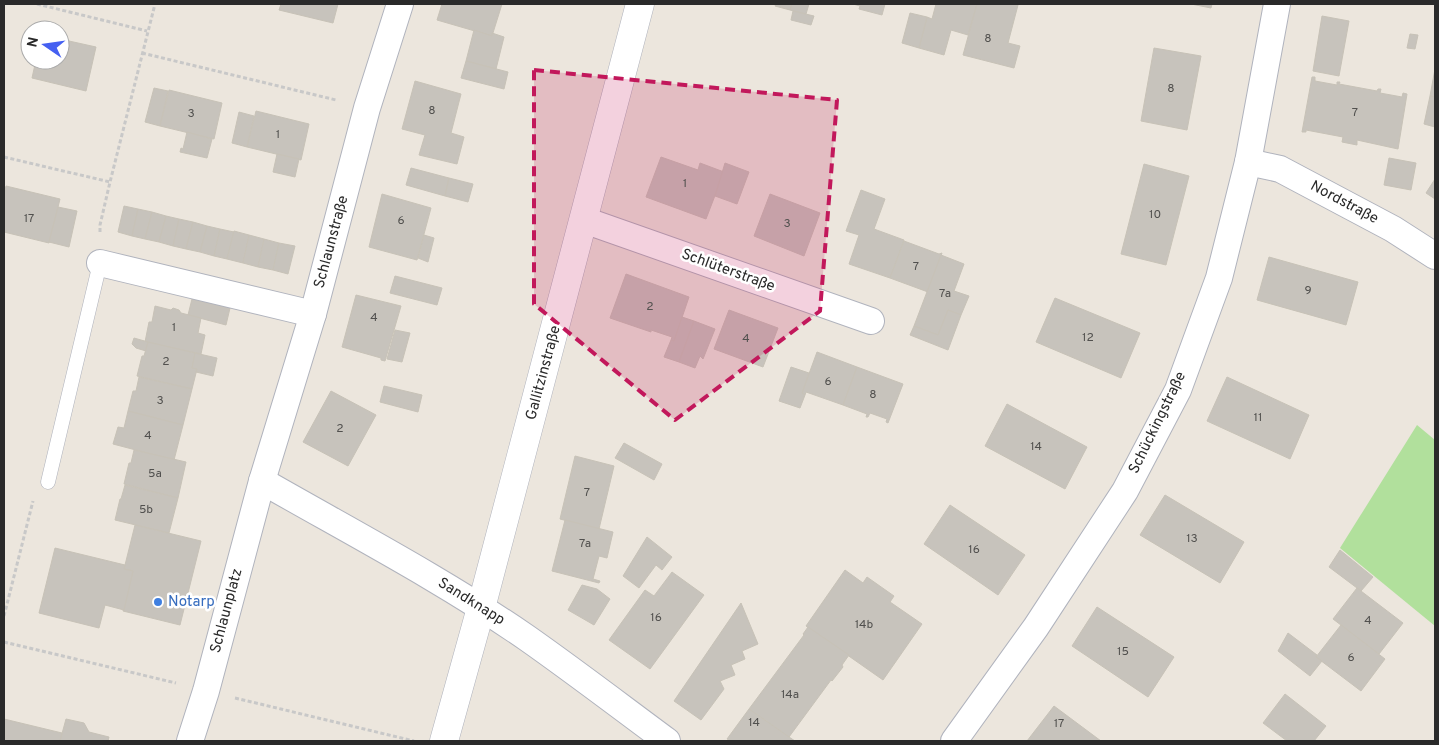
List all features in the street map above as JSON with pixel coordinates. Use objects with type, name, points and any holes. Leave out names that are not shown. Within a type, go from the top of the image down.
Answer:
[{"type":"street","name":"Schlaunstraße","points":[[262,481],[313,314],[367,108],[400,4]]},
{"type":"street","name":"Gallitzinstraße","points":[[444,741],[481,608],[640,4]]},
{"type":"street","name":"Schückingstraße","points":[[954,741],[1036,627],[1125,491],[1178,390],[1219,278],[1248,162],[1277,4]]},
{"type":"street","name":"Nordstraße","points":[[1248,162],[1280,169],[1393,229],[1435,256]]},
{"type":"street","name":"Schlüterstraße","points":[[584,220],[871,321]]},
{"type":"street","points":[[100,263],[313,314]]},
{"type":"street","name":"Sandknapp","points":[[262,481],[481,608],[526,638],[667,741]]},
{"type":"street","name":"Schlaunplatz","points":[[190,741],[206,691],[262,481]]},
{"type":"lane","points":[[48,482],[100,263]]},
{"type":"path","points":[[37,4],[147,31]]},
{"type":"path","points":[[100,263],[100,225],[154,4]]},
{"type":"path","points":[[142,53],[367,108]]},
{"type":"path","points":[[4,156],[110,182]]},
{"type":"path","points":[[4,616],[32,501],[48,482]]},
{"type":"path","points":[[4,642],[414,741]]},
{"type":"highlighted area","points":[[534,70],[837,100],[820,311],[675,420],[534,304]]},
{"type":"green space","points":[[1417,425],[1435,440],[1435,626],[1340,548]]},
{"type":"building","points":[[281,4],[338,4],[333,23],[279,10]]},
{"type":"building","points":[[442,4],[502,4],[492,36],[437,20]]},
{"type":"building","points":[[776,4],[792,4],[790,10],[775,6]]},
{"type":"building","points":[[792,4],[809,4],[806,14],[790,10]]},
{"type":"building","points":[[853,4],[885,4],[882,15],[859,9],[860,6]]},
{"type":"building","points":[[936,4],[977,4],[968,35],[951,30],[944,55],[919,48],[927,17],[932,19]]},
{"type":"building","points":[[977,4],[1018,5],[1008,43],[1020,46],[1014,68],[963,55]]},
{"type":"building","points":[[1191,4],[1212,4],[1211,8]]},
{"type":"building","points":[[793,11],[814,16],[811,25],[791,20]]},
{"type":"building","points":[[910,13],[927,17],[919,48],[902,43]]},
{"type":"building","points":[[1322,16],[1349,21],[1339,76],[1313,71]]},
{"type":"building","points":[[474,30],[492,36],[492,33],[504,37],[496,69],[466,61]]},
{"type":"building","points":[[1410,34],[1418,35],[1415,49],[1407,48]]},
{"type":"building","points":[[70,41],[96,47],[86,91],[32,78],[34,70],[70,70]]},
{"type":"building","points":[[1154,48],[1201,56],[1187,130],[1141,121]]},
{"type":"building","points":[[466,61],[508,72],[504,89],[461,78]]},
{"type":"building","points":[[1435,69],[1435,97],[1430,96]]},
{"type":"building","points":[[1312,77],[1315,77],[1315,81],[1337,85],[1337,82],[1340,82],[1339,84],[1377,91],[1381,89],[1380,93],[1402,97],[1403,93],[1407,94],[1398,149],[1357,140],[1357,145],[1342,142],[1343,137],[1306,130],[1306,132],[1302,132]]},
{"type":"building","points":[[415,81],[461,94],[451,133],[464,137],[457,164],[419,155],[425,135],[402,129]]},
{"type":"building","points":[[154,88],[168,91],[160,126],[145,122]]},
{"type":"building","points":[[169,90],[222,103],[214,139],[160,126]]},
{"type":"building","points":[[1430,96],[1435,97],[1435,127],[1424,124]]},
{"type":"building","points":[[256,111],[309,124],[301,160],[247,147]]},
{"type":"building","points":[[239,112],[254,116],[247,147],[232,143]]},
{"type":"building","points":[[187,132],[212,139],[207,158],[180,152],[181,148],[183,149]]},
{"type":"building","points":[[277,154],[299,159],[295,177],[273,172]]},
{"type":"building","points":[[661,157],[698,170],[700,163],[724,172],[706,219],[646,197]]},
{"type":"building","points":[[1389,158],[1416,163],[1411,190],[1384,185]]},
{"type":"building","points":[[725,163],[749,172],[737,204],[715,196]]},
{"type":"building","points":[[1144,164],[1189,176],[1166,265],[1121,254]]},
{"type":"building","points":[[411,168],[449,178],[445,196],[406,185]]},
{"type":"building","points":[[449,178],[473,184],[468,202],[445,196]]},
{"type":"building","points":[[1435,179],[1435,199],[1426,193]]},
{"type":"building","points":[[6,186],[60,199],[49,243],[4,232],[4,194]]},
{"type":"building","points":[[861,190],[885,199],[874,229],[904,240],[890,278],[849,264],[859,235],[846,231]]},
{"type":"building","points":[[382,194],[431,208],[417,260],[369,247]]},
{"type":"building","points":[[770,194],[820,213],[804,256],[754,236]]},
{"type":"building","points":[[124,206],[138,209],[132,236],[118,232]]},
{"type":"building","points":[[58,207],[77,211],[69,247],[49,242]]},
{"type":"building","points":[[138,209],[152,212],[145,239],[132,236]]},
{"type":"building","points":[[152,212],[166,216],[159,242],[145,239]]},
{"type":"building","points":[[166,216],[179,219],[173,246],[159,242]]},
{"type":"building","points":[[179,219],[193,222],[186,249],[173,246]]},
{"type":"building","points":[[193,222],[207,226],[200,252],[186,249]]},
{"type":"building","points":[[207,226],[220,229],[214,256],[200,252]]},
{"type":"building","points":[[220,229],[234,232],[227,259],[214,256]]},
{"type":"building","points":[[234,231],[249,235],[243,263],[227,259]]},
{"type":"building","points":[[249,235],[264,239],[258,267],[243,263]]},
{"type":"building","points":[[424,235],[434,238],[428,262],[418,258]]},
{"type":"building","points":[[264,239],[279,243],[273,270],[258,267]]},
{"type":"building","points":[[904,241],[939,254],[942,253],[928,292],[890,278]]},
{"type":"building","points":[[279,243],[295,246],[288,274],[273,270]]},
{"type":"building","points":[[941,255],[964,264],[954,291],[969,296],[961,315],[948,310],[938,335],[914,326]]},
{"type":"building","points":[[1269,257],[1358,282],[1346,325],[1257,300]]},
{"type":"building","points":[[626,274],[689,297],[674,341],[671,340],[672,337],[610,318]]},
{"type":"building","points":[[395,276],[442,288],[437,305],[390,293]]},
{"type":"building","points":[[356,295],[401,306],[385,361],[381,360],[381,358],[342,347]]},
{"type":"building","points":[[1055,298],[1140,333],[1121,378],[1036,342]]},
{"type":"building","points":[[192,299],[230,308],[226,325],[188,315]]},
{"type":"building","points":[[155,306],[171,310],[173,308],[181,313],[201,318],[198,333],[205,335],[201,354],[145,342]]},
{"type":"building","points":[[729,310],[778,328],[763,367],[714,349]]},
{"type":"building","points":[[948,310],[961,315],[948,350],[910,335],[914,326],[938,335]]},
{"type":"building","points":[[682,317],[694,321],[679,362],[664,357],[671,340],[674,341]]},
{"type":"building","points":[[694,321],[715,329],[703,359],[700,356],[695,368],[679,362]]},
{"type":"building","points":[[395,330],[410,333],[402,362],[387,359]]},
{"type":"building","points":[[134,338],[148,342],[146,351],[136,348],[132,344]]},
{"type":"building","points":[[148,342],[195,353],[192,368],[197,369],[192,389],[137,376]]},
{"type":"building","points":[[817,352],[857,367],[843,405],[806,392],[805,395],[802,393]]},
{"type":"building","points":[[195,353],[217,358],[213,376],[196,372],[197,369],[192,368]]},
{"type":"building","points":[[791,367],[809,373],[802,393],[805,395],[800,408],[779,401]]},
{"type":"building","points":[[857,367],[903,384],[888,423],[886,422],[887,419],[870,413],[866,417],[867,414],[843,405]]},
{"type":"building","points":[[139,377],[192,389],[183,425],[128,411]]},
{"type":"building","points":[[1227,377],[1309,415],[1290,459],[1207,421]]},
{"type":"building","points":[[384,386],[422,395],[418,412],[380,402]]},
{"type":"building","points":[[331,391],[376,415],[348,466],[303,442]]},
{"type":"building","points":[[1007,404],[1087,447],[1065,489],[985,446]]},
{"type":"building","points":[[128,411],[183,425],[174,460],[113,444],[118,427],[124,428]]},
{"type":"building","points":[[624,443],[662,464],[654,480],[615,458]]},
{"type":"building","points":[[134,450],[186,462],[178,498],[124,484]]},
{"type":"building","points":[[575,456],[614,466],[599,529],[560,519]]},
{"type":"building","points":[[125,485],[178,498],[169,533],[115,520]]},
{"type":"building","points":[[1165,495],[1244,542],[1220,583],[1140,535]]},
{"type":"building","points":[[950,505],[1025,555],[998,595],[924,544]]},
{"type":"building","points":[[565,520],[613,532],[607,558],[599,556],[593,579],[600,581],[599,583],[552,571]]},
{"type":"building","points":[[135,525],[201,541],[180,625],[123,611],[133,571],[124,569]]},
{"type":"building","points":[[647,537],[672,557],[662,570],[656,565],[639,588],[623,576]]},
{"type":"building","points":[[55,548],[125,565],[124,569],[133,571],[124,610],[105,605],[99,628],[39,613]]},
{"type":"building","points":[[1340,550],[1373,577],[1361,591],[1329,567]]},
{"type":"building","points":[[845,570],[863,583],[867,577],[894,596],[890,602],[922,624],[883,680],[806,626]]},
{"type":"building","points":[[672,572],[704,595],[650,669],[609,640],[645,590],[654,596]]},
{"type":"building","points":[[582,585],[597,589],[610,599],[594,625],[568,610]]},
{"type":"building","points":[[1357,588],[1403,623],[1379,654],[1333,619]]},
{"type":"building","points":[[741,603],[758,644],[742,651],[745,659],[731,665],[735,675],[720,681],[724,689],[701,720],[674,701]]},
{"type":"building","points":[[1097,607],[1174,657],[1148,697],[1072,646]]},
{"type":"building","points":[[1341,625],[1385,659],[1361,691],[1316,657]]},
{"type":"building","points":[[808,627],[849,655],[842,665],[843,667],[831,680],[789,737],[749,709]]},
{"type":"building","points":[[1288,633],[1322,661],[1310,676],[1278,651]]},
{"type":"building","points":[[1285,694],[1326,726],[1314,741],[1287,741],[1263,723]]},
{"type":"building","points":[[1054,706],[1101,741],[1027,741]]},
{"type":"building","points":[[749,709],[795,741],[731,741],[727,739]]},
{"type":"building","points":[[4,719],[62,733],[60,741],[4,741]]},
{"type":"building","points":[[66,719],[84,723],[89,732],[109,737],[108,741],[60,741]]},
{"type":"place","name":"Notarp","points":[[158,602]]}]
